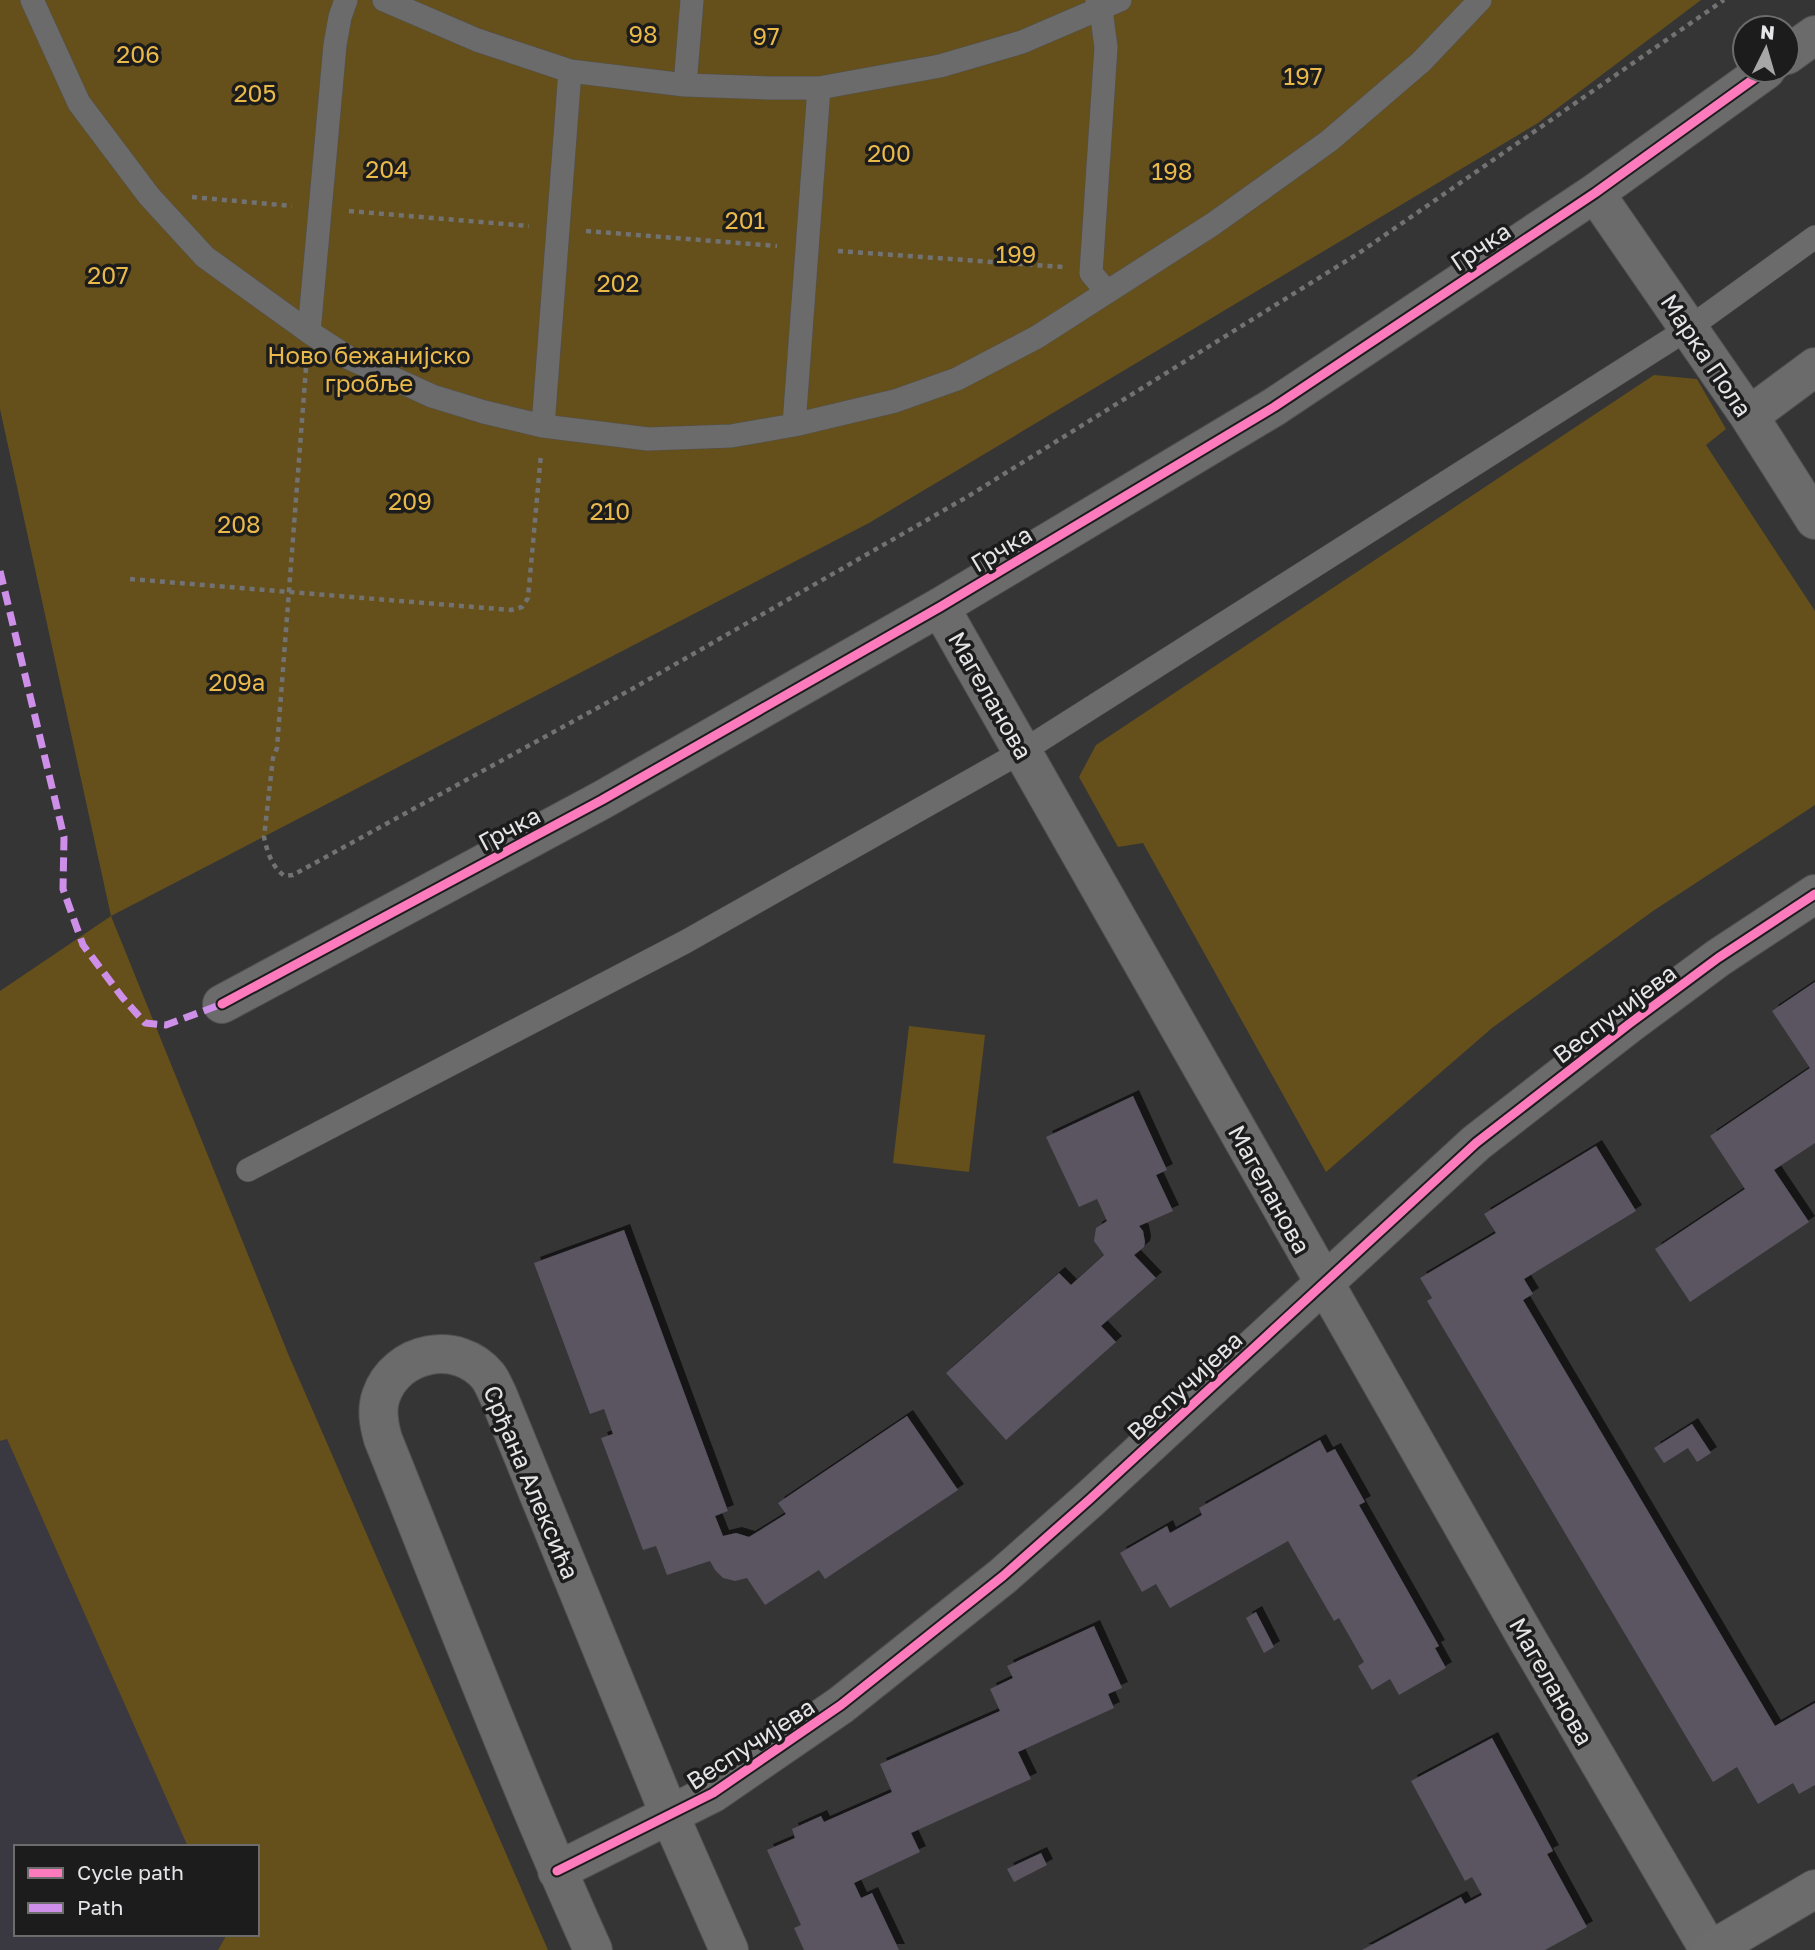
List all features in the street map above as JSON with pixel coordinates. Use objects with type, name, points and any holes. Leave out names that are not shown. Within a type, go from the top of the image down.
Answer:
[{"type":"main road","points":[[1710,1950],[1815,1889]]},
{"type":"street","name":"Грчка","points":[[222,1004],[602,800],[940,607],[1274,407],[1595,193],[1747,84]]},
{"type":"street","name":"Марка Пола","points":[[1595,193],[1749,416],[1815,520]]},
{"type":"street","points":[[1749,416],[1815,367]]},
{"type":"street","name":"Магеланова","points":[[940,607],[1526,1637],[1710,1950]]},
{"type":"street","name":"Веспучијева","points":[[557,1871],[713,1793],[841,1705],[1003,1576],[1476,1143],[1707,966],[1815,894]]},
{"type":"street","name":"Срђана Алексића","points":[[593,1950],[557,1871],[383,1439],[378,1418],[381,1396],[391,1376],[407,1362],[428,1354],[450,1353],[471,1362],[488,1376],[498,1395],[670,1816],[729,1950]]},
{"type":"lane","points":[[32,0],[79,103],[149,196],[205,257],[349,358],[432,396],[543,426],[648,439],[731,436],[794,425],[895,401],[957,379],[1037,337],[1213,224],[1329,141],[1421,62],[1480,0]]},
{"type":"lane","points":[[309,331],[335,45],[346,0]]},
{"type":"lane","points":[[384,0],[477,40],[570,71],[685,85],[819,88],[940,66],[1022,43],[1106,3],[1106,47],[1091,273],[1107,292]]},
{"type":"lane","points":[[685,85],[692,0]]},
{"type":"lane","points":[[543,426],[570,71]]},
{"type":"lane","points":[[794,425],[819,88]]},
{"type":"lane","points":[[248,1170],[685,942],[1023,751],[1689,328],[1815,237]]},
{"type":"path","points":[[309,331],[277,748],[273,758],[264,837],[266,848],[278,871],[285,876],[293,875],[632,690],[967,498],[1359,253],[1724,0]]},
{"type":"path","points":[[149,196],[1078,269],[1091,273]]},
{"type":"path","points":[[130,579],[511,610],[522,607],[528,598],[543,426]]},
{"type":"shaded area","points":[[7,1439],[187,1845],[14,1845],[14,1936],[226,1936],[218,1950],[0,1950],[0,1442]]},
{"type":"green space","name":"Ново бежанијско гробље","points":[[0,0],[1701,0],[1538,123],[869,523],[111,916],[0,409]]},
{"type":"green space","points":[[1654,375],[1697,379],[1726,429],[1706,445],[1815,611],[1815,805],[1653,911],[1492,1028],[1326,1172],[1143,843],[1118,847],[1079,777],[1096,745]]},
{"type":"green space","points":[[111,916],[289,1356],[548,1950],[218,1950],[226,1936],[259,1936],[259,1845],[187,1845],[7,1439],[0,1441],[0,991]]},
{"type":"green space","points":[[909,1026],[985,1035],[969,1172],[893,1163]]},
{"type":"building","points":[[1815,982],[1815,1143],[1774,1170],[1809,1222],[1690,1302],[1655,1249],[1745,1189],[1710,1136],[1810,1068],[1772,1011]]},
{"type":"building","points":[[1133,1096],[1167,1170],[1156,1175],[1173,1211],[1139,1226],[1145,1242],[1144,1247],[1134,1255],[1156,1278],[1101,1326],[1116,1342],[1006,1440],[946,1373],[1059,1273],[1071,1285],[1104,1255],[1094,1241],[1096,1228],[1107,1221],[1097,1199],[1079,1207],[1046,1137]]},
{"type":"building","points":[[1596,1146],[1636,1211],[1524,1279],[1533,1294],[1523,1300],[1775,1726],[1815,1703],[1815,1785],[1799,1794],[1793,1783],[1758,1804],[1737,1767],[1713,1782],[1427,1301],[1432,1298],[1420,1278],[1496,1233],[1484,1214]]},
{"type":"building","points":[[624,1230],[728,1511],[715,1516],[723,1536],[736,1533],[749,1537],[786,1514],[778,1503],[907,1416],[958,1490],[825,1579],[819,1570],[765,1605],[747,1578],[735,1581],[723,1578],[710,1561],[667,1575],[656,1546],[643,1550],[601,1438],[613,1434],[604,1409],[590,1414],[534,1263]]},
{"type":"building","points":[[1692,1424],[1711,1453],[1697,1462],[1688,1448],[1664,1463],[1654,1448]]},
{"type":"building","points":[[1320,1440],[1327,1453],[1335,1449],[1365,1502],[1359,1505],[1439,1646],[1435,1648],[1446,1668],[1399,1695],[1390,1679],[1372,1690],[1358,1666],[1364,1662],[1339,1618],[1334,1621],[1288,1541],[1170,1608],[1156,1584],[1142,1592],[1120,1553],[1167,1526],[1170,1533],[1202,1515],[1199,1508]]},
{"type":"building","points":[[1256,1612],[1274,1647],[1264,1653],[1246,1618]]},
{"type":"building","points":[[1094,1626],[1122,1688],[1108,1694],[1114,1708],[1018,1752],[1031,1779],[911,1833],[920,1852],[854,1883],[861,1898],[872,1893],[899,1950],[804,1950],[794,1928],[801,1925],[767,1850],[795,1838],[792,1829],[821,1816],[824,1822],[892,1792],[880,1764],[1000,1711],[990,1689],[1013,1678],[1007,1666]]},
{"type":"building","points":[[1492,1738],[1553,1851],[1547,1854],[1587,1927],[1545,1950],[1362,1950],[1461,1897],[1465,1904],[1482,1895],[1472,1877],[1465,1881],[1411,1781]]},
{"type":"building","points":[[1041,1853],[1047,1865],[1014,1882],[1007,1869]]},
{"type":"marked path","points":[[0,571],[64,837],[63,889],[83,945],[145,1023],[166,1025],[222,1004]]},
{"type":"cycle path","points":[[222,1004],[602,800],[940,607],[1274,407],[1595,193],[1747,84]]},
{"type":"cycle path","points":[[557,1871],[713,1793],[841,1705],[1003,1576],[1476,1143],[1718,958],[1815,894]]},
{"type":"park label","name":"98","points":[[643,33]]},
{"type":"park label","name":"97","points":[[766,35]]},
{"type":"park label","name":"206","points":[[138,53]]},
{"type":"park label","name":"197","points":[[1303,75]]},
{"type":"park label","name":"205","points":[[255,92]]},
{"type":"park label","name":"200","points":[[889,152]]},
{"type":"park label","name":"204","points":[[387,168]]},
{"type":"park label","name":"198","points":[[1172,170]]},
{"type":"park label","name":"201","points":[[745,219]]},
{"type":"park label","name":"199","points":[[1016,253]]},
{"type":"park label","name":"207","points":[[108,274]]},
{"type":"park label","name":"202","points":[[618,282]]},
{"type":"park label","name":"209","points":[[410,500]]},
{"type":"park label","name":"210","points":[[610,510]]},
{"type":"park label","name":"208","points":[[239,523]]},
{"type":"park label","name":"209a","points":[[237,681]]}]
